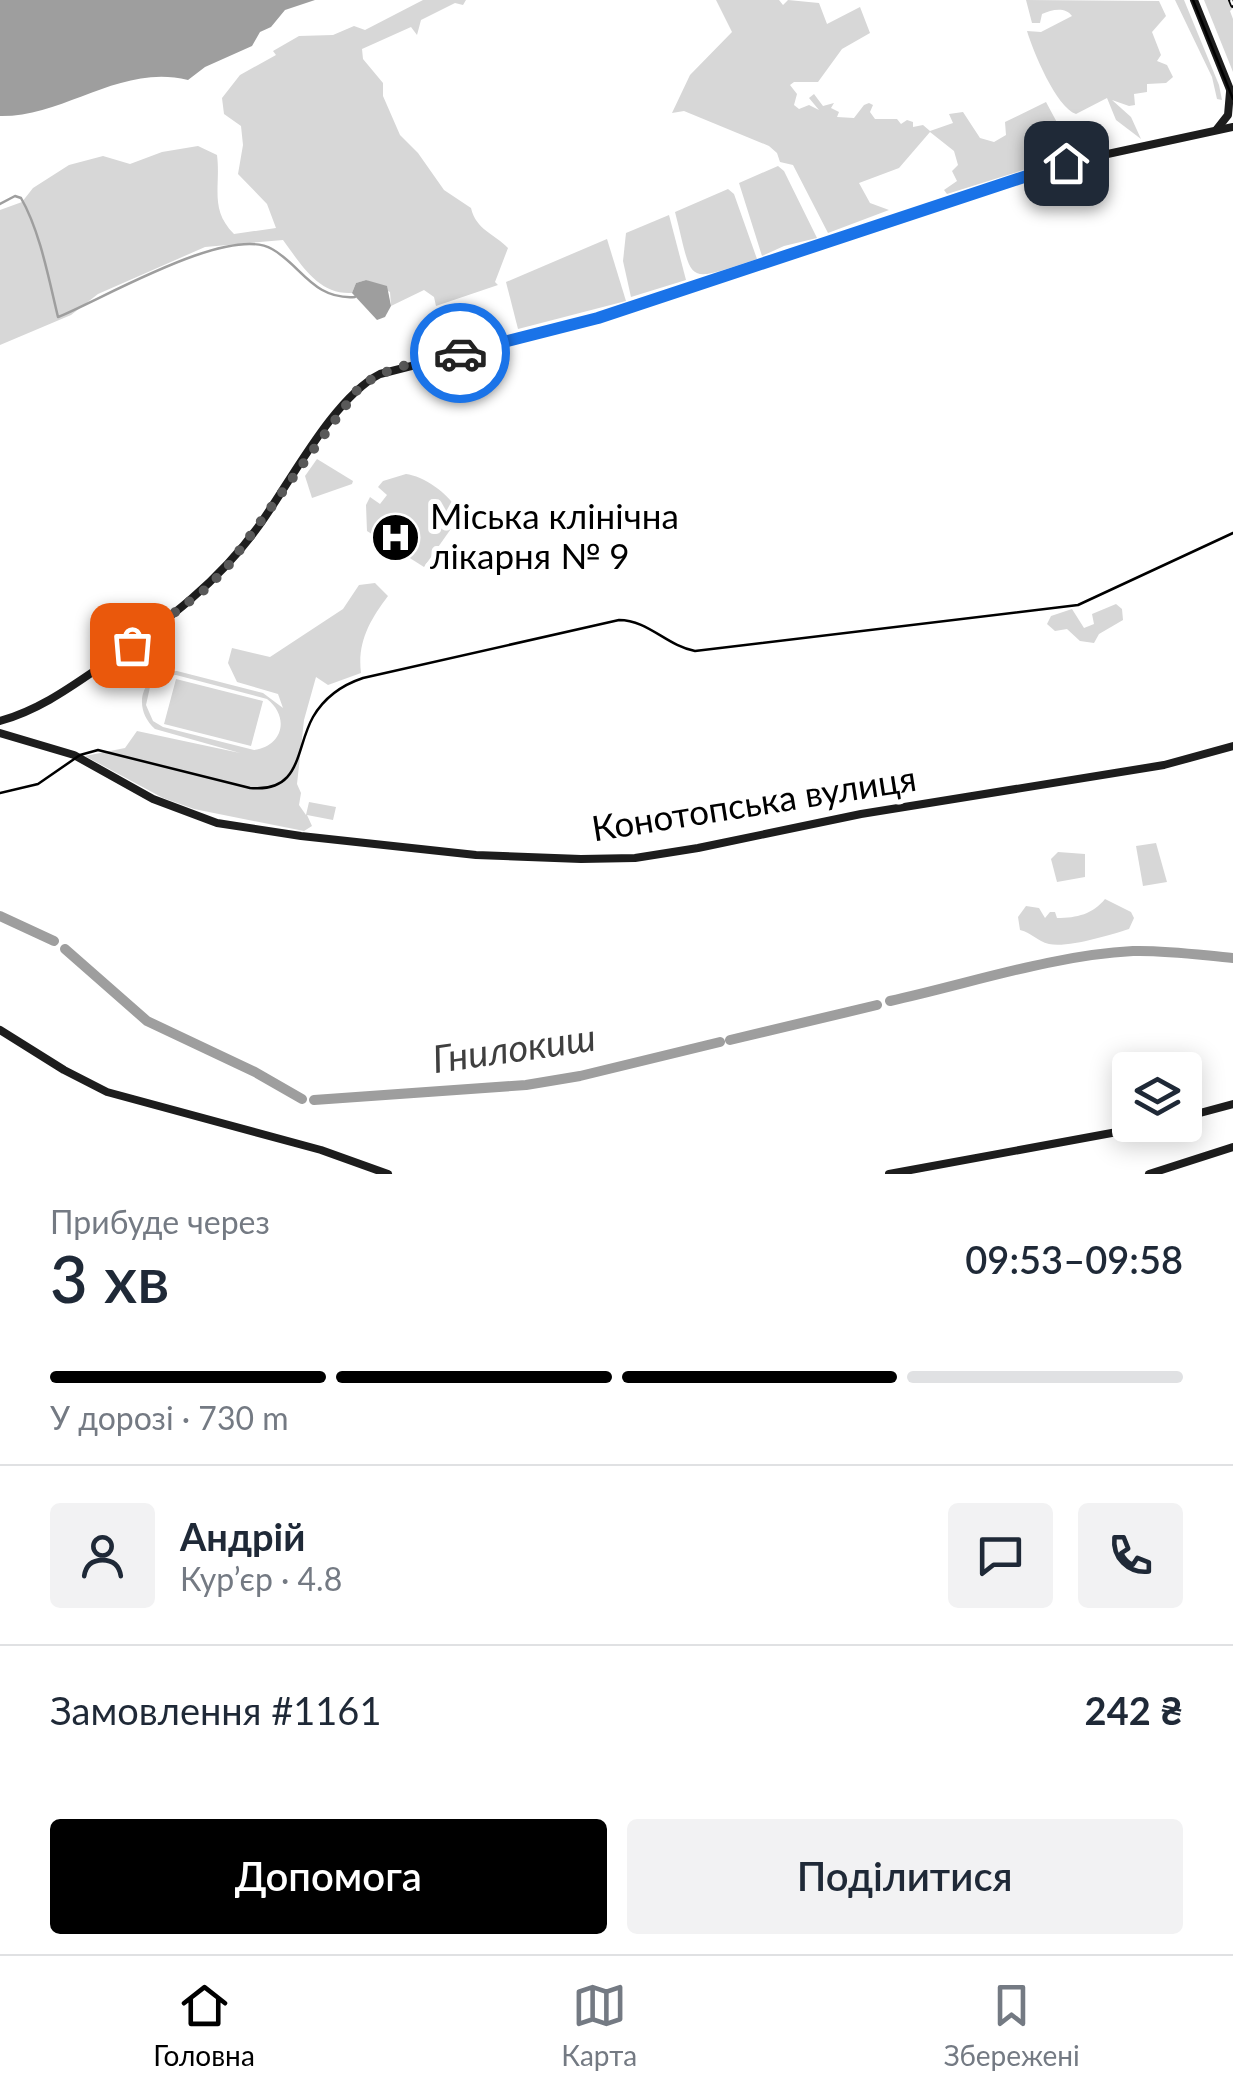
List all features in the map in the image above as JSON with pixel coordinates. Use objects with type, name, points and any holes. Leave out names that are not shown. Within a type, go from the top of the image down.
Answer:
[{"type":"street","points":[[0,721],[33,710],[64,693],[207,588],[260,525],[346,400],[380,374],[598,318],[1066,163],[1227,128],[1232,92],[1194,0]]},
{"type":"street","name":"Конотопська вулиця","points":[[0,733],[74,755],[153,799],[217,823],[476,855],[581,860],[635,858],[698,848],[862,814],[1164,765],[1233,746]]},
{"type":"street","points":[[0,1030],[107,1092],[321,1150],[388,1174]]},
{"type":"street","points":[[1202,1112],[1233,1104]]},
{"type":"street","points":[[889,1174],[1112,1133]]},
{"type":"street","points":[[1149,1174],[1233,1147]]},
{"type":"shaded area","points":[[0,0],[315,0],[285,10],[271,27],[260,32],[252,46],[205,67],[188,80],[140,79],[47,108],[0,116]]},
{"type":"shaded area","points":[[423,0],[466,0],[463,5],[455,3],[421,20],[417,35],[411,27],[362,49],[363,59],[383,83],[383,96],[400,135],[444,190],[471,208],[481,227],[508,248],[495,282],[498,285],[436,306],[434,297],[424,290],[391,306],[390,292],[366,280],[356,283],[352,293],[329,289],[304,268],[283,240],[205,247],[98,294],[71,315],[0,345],[0,210],[22,202],[33,188],[69,165],[103,156],[130,164],[162,152],[198,146],[217,155],[221,216],[234,234],[276,228],[267,204],[238,174],[243,145],[241,126],[224,114],[222,98],[240,75],[276,55],[273,51],[299,36],[333,35],[354,26],[365,30]]},
{"type":"shaded area","points":[[716,0],[779,0],[783,5],[788,0],[819,3],[827,24],[860,7],[870,33],[842,49],[818,82],[790,85],[797,94],[794,105],[799,109],[809,105],[819,110],[809,98],[814,94],[823,106],[834,103],[831,108],[839,112],[837,117],[854,118],[869,103],[873,105],[870,112],[875,119],[897,119],[901,124],[907,120],[913,122],[913,127],[923,125],[930,131],[953,123],[949,114],[963,112],[980,138],[994,142],[1006,135],[1005,122],[1046,102],[1074,154],[947,194],[944,190],[957,181],[952,171],[958,165],[954,151],[930,132],[899,168],[859,183],[870,203],[889,210],[828,233],[793,165],[780,162],[769,146],[684,111],[672,113],[690,75],[732,32]]},
{"type":"shaded area","points":[[1026,0],[1159,1],[1166,16],[1152,32],[1161,55],[1157,61],[1167,65],[1173,77],[1166,83],[1147,84],[1147,92],[1134,94],[1135,105],[1112,100],[1131,117],[1141,139],[1116,120],[1107,98],[1076,114],[1061,101],[1027,31],[1041,32],[1072,16],[1054,10],[1042,14],[1040,23],[1032,23]]},
{"type":"shaded area","points":[[1175,0],[1184,0],[1222,100],[1217,99],[1212,77]]},
{"type":"shaded area","points":[[1204,0],[1230,0],[1233,72]]},
{"type":"shaded area","points":[[778,166],[817,238],[762,256],[739,183]]},
{"type":"shaded area","points":[[728,189],[734,194],[757,259],[716,272],[695,272],[685,254],[675,212]]},
{"type":"shaded area","points":[[669,215],[686,280],[631,297],[623,261],[626,233]]},
{"type":"shaded area","points":[[607,239],[626,301],[518,329],[506,282]]},
{"type":"shaded area","points":[[366,280],[387,286],[391,306],[385,317],[377,320],[352,293],[356,283]]},
{"type":"shaded area","points":[[317,459],[353,481],[352,484],[312,498],[305,476]]},
{"type":"shaded area","points":[[406,474],[438,489],[460,516],[424,567],[367,531],[366,505],[370,497],[380,504],[387,495],[378,487],[383,481]]},
{"type":"shaded area","points":[[375,583],[388,596],[366,632],[361,673],[328,685],[316,677],[304,720],[297,784],[301,793],[299,805],[306,815],[309,802],[336,807],[333,820],[307,815],[312,826],[304,831],[194,809],[163,798],[85,756],[125,748],[137,731],[240,753],[155,729],[143,710],[144,691],[149,683],[165,673],[177,671],[263,693],[283,708],[278,694],[237,682],[228,663],[232,648],[270,657],[343,609],[359,585]],"holes":[[[176,675],[267,699],[279,714],[280,730],[272,743],[254,750],[163,727],[153,721],[146,705],[150,687],[164,676]]]},
{"type":"shaded area","points":[[1116,604],[1122,609],[1123,620],[1099,634],[1094,643],[1080,641],[1067,629],[1055,631],[1047,624],[1051,616],[1072,609],[1084,628],[1094,624],[1092,614]]},
{"type":"shaded area","points":[[176,679],[263,701],[251,746],[164,724]]},
{"type":"shaded area","points":[[1156,843],[1167,882],[1143,886],[1136,846]]},
{"type":"shaded area","points":[[1058,852],[1085,854],[1085,877],[1057,882],[1051,859]]},
{"type":"shaded area","points":[[1105,899],[1131,912],[1134,918],[1129,929],[1057,945],[1020,930],[1018,917],[1026,906],[1039,908],[1045,918],[1055,912],[1057,918],[1064,918],[1090,912]]},
{"type":"waterway","points":[[0,204],[15,196],[21,198],[28,211],[58,317],[197,255],[252,244],[272,249],[328,293],[355,297]]},
{"type":"waterway","name":"Гнилокиш","points":[[0,916],[54,941]]},
{"type":"waterway","name":"Гнилокиш","points":[[65,949],[147,1021],[302,1099]]},
{"type":"waterway","name":"Гнилокиш","points":[[890,1001],[1042,964],[1103,954],[1158,951],[1233,958]]},
{"type":"waterway","name":"Гнилокиш","points":[[730,1040],[877,1005]]},
{"type":"waterway","name":"Гнилокиш","points":[[314,1100],[526,1085],[720,1042]]},
{"type":"tram line","points":[[1193,0],[1233,99]]},
{"type":"tram line","points":[[0,793],[38,784],[80,755],[98,750],[250,788],[267,788],[288,776],[322,704],[341,688],[363,678],[619,620],[639,624],[695,651],[1078,605],[1233,533]]},
{"type":"railway","points":[[1231,0],[1233,5]]},
{"type":"way so far","points":[[132,645],[184,607],[228,566],[346,400],[358,389],[394,369],[460,353]]},
{"type":"place","name":"Міська клінічна лікарня № 9","points":[[395,537]]},
{"type":"route","points":[[460,353],[598,318],[1066,163]]}]
